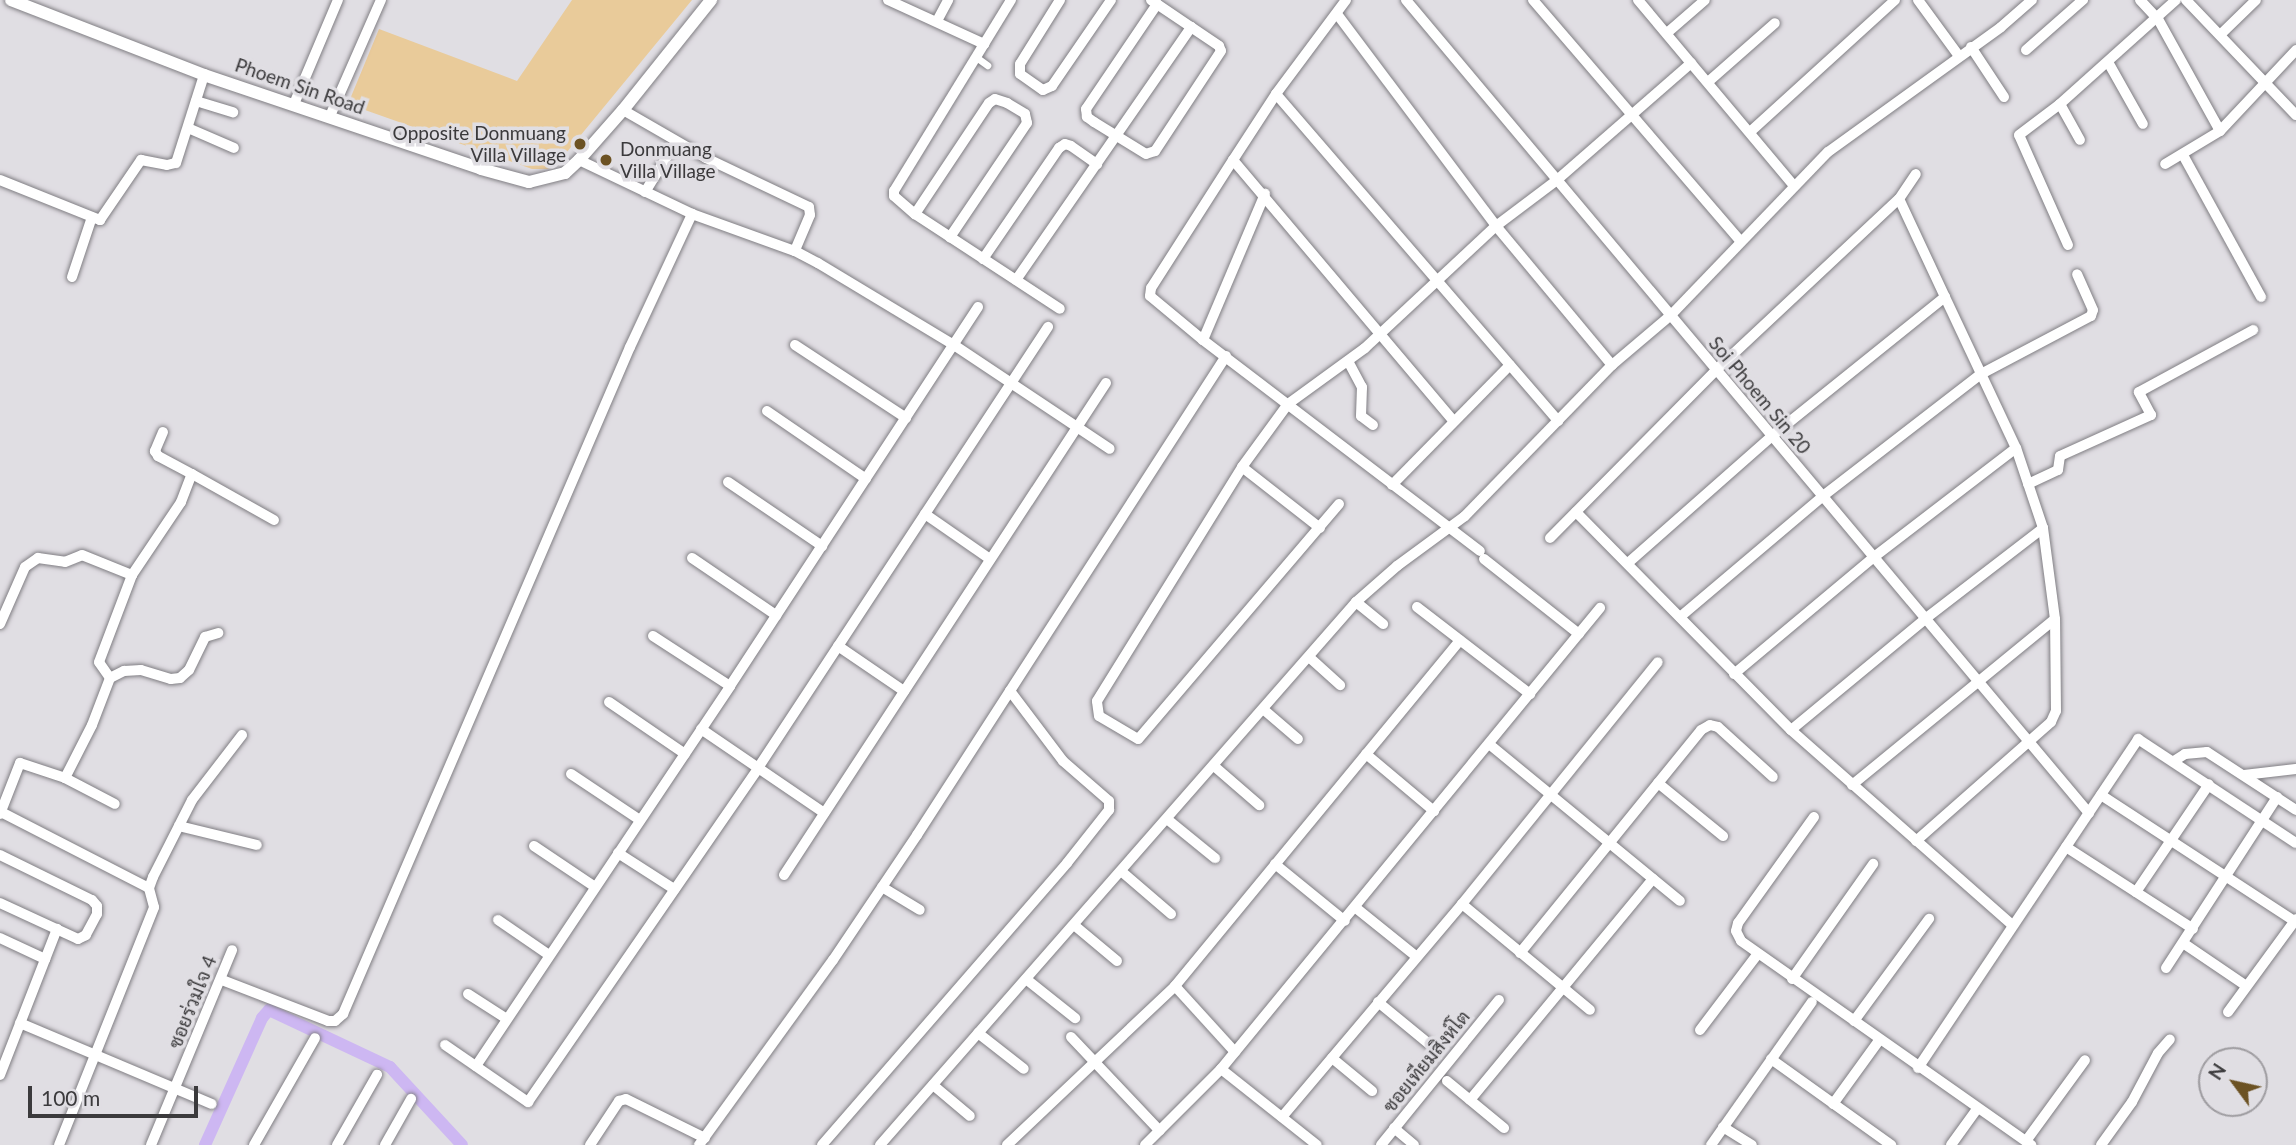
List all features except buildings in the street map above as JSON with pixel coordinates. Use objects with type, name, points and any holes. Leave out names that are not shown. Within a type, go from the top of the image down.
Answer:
[{"type":"street","name":"Phoem Sin Road","points":[[11,0],[204,75],[459,162],[528,182],[565,173],[579,160],[623,110],[711,0]]},
{"type":"street","points":[[294,104],[337,0]]},
{"type":"street","points":[[330,116],[381,0]]},
{"type":"street","points":[[888,0],[984,44]]},
{"type":"street","points":[[937,21],[948,0]]},
{"type":"street","points":[[1011,0],[894,191],[897,201],[915,214],[1059,309]]},
{"type":"street","points":[[1060,0],[1020,64],[1020,74],[1043,90],[1052,86],[1111,0]]},
{"type":"street","points":[[1346,0],[1276,94],[1151,288],[1150,296],[1154,303],[1451,528],[1579,634]]},
{"type":"street","name":"Soi Phoem Sin 20","points":[[1406,0],[2088,813]]},
{"type":"street","points":[[1533,0],[1740,241]]},
{"type":"street","points":[[1638,0],[1794,186]]},
{"type":"street","points":[[1667,33],[1705,0]]},
{"type":"street","points":[[1750,132],[1895,0]]},
{"type":"street","points":[[1918,0],[1959,56]]},
{"type":"street","points":[[880,1145],[1356,602],[1397,566],[1451,528],[1612,365],[1671,315],[1828,152],[2032,0]]},
{"type":"street","points":[[2026,50],[2083,0]]},
{"type":"street","points":[[2140,0],[2158,19],[2220,131]]},
{"type":"street","points":[[2068,245],[2019,135],[2060,104],[2158,19],[2176,0]]},
{"type":"street","points":[[2186,0],[2296,115]]},
{"type":"street","points":[[2220,35],[2256,0]]},
{"type":"street","points":[[1154,2],[1191,27],[1221,51],[1155,151],[1141,153],[1087,117],[1086,109],[1154,2]]},
{"type":"street","points":[[1337,14],[1496,226],[1612,365]]},
{"type":"street","points":[[1708,82],[1775,23]]},
{"type":"street","points":[[1016,280],[1191,27]]},
{"type":"street","points":[[1971,47],[2004,97]]},
{"type":"street","points":[[2165,164],[2220,131],[2296,50]]},
{"type":"street","points":[[976,57],[987,65]]},
{"type":"street","points":[[2108,62],[2143,124]]},
{"type":"street","points":[[1339,504],[1138,739],[1099,716],[1097,701],[1242,467],[1288,404],[1348,360],[1496,226],[1557,180],[1691,63]]},
{"type":"street","points":[[0,180],[100,220],[141,160],[167,165],[176,163],[204,75]]},
{"type":"street","points":[[1276,94],[1558,421]]},
{"type":"street","points":[[915,214],[989,103],[995,99],[1025,114],[1027,123],[950,237]]},
{"type":"street","points":[[197,101],[233,112]]},
{"type":"street","points":[[2060,104],[2080,140]]},
{"type":"street","points":[[623,110],[676,142],[809,207],[810,215],[795,251]]},
{"type":"street","points":[[188,128],[234,148]]},
{"type":"street","points":[[645,192],[676,142]]},
{"type":"street","points":[[983,258],[1059,148],[1065,144],[1071,146],[1097,164]]},
{"type":"street","points":[[2183,155],[2261,297]]},
{"type":"street","points":[[579,160],[692,214],[795,251],[954,345],[1110,449]]},
{"type":"street","points":[[1233,160],[1265,194],[1453,420]]},
{"type":"street","points":[[1550,538],[1716,370],[1899,198],[1916,174]]},
{"type":"street","points":[[1203,340],[1265,194]]},
{"type":"street","points":[[1899,198],[2016,448],[2043,528],[2054,619],[2056,711],[2051,722],[1916,841]]},
{"type":"street","points":[[222,980],[328,1021],[335,1021],[343,1014],[621,367],[692,214]]},
{"type":"street","points":[[72,277],[92,217]]},
{"type":"street","points":[[1680,617],[1823,496],[1981,374],[2091,316],[2093,310],[2077,274]]},
{"type":"street","points":[[1628,564],[1772,436],[1945,297]]},
{"type":"street","points":[[476,1066],[730,686],[978,307]]},
{"type":"street","points":[[445,1045],[528,1102],[758,768],[1048,327]]},
{"type":"street","points":[[2028,484],[2058,470],[2060,456],[2151,415],[2139,392],[2253,330]]},
{"type":"street","points":[[795,345],[906,418]]},
{"type":"street","points":[[590,1145],[619,1101],[626,1099],[702,1141],[882,887],[1226,356]]},
{"type":"street","points":[[1348,360],[1362,387],[1361,416],[1373,425]]},
{"type":"street","points":[[1392,485],[1510,365]]},
{"type":"street","points":[[783,875],[1106,383]]},
{"type":"street","points":[[766,411],[866,479]]},
{"type":"street","points":[[163,432],[155,451],[158,456],[274,520]]},
{"type":"street","points":[[1734,674],[1874,557],[2016,448]]},
{"type":"street","points":[[1242,467],[1320,528]]},
{"type":"street","points":[[110,678],[99,662],[132,575],[181,502],[192,474]]},
{"type":"street","points":[[728,482],[822,546]]},
{"type":"street","points":[[1576,512],[1791,730],[2012,925]]},
{"type":"street","points":[[925,514],[990,559]]},
{"type":"street","points":[[1791,730],[1925,619],[2043,528]]},
{"type":"street","points":[[0,624],[25,567],[38,558],[65,562],[82,555],[132,575]]},
{"type":"street","points":[[692,558],[776,615]]},
{"type":"street","points":[[1356,602],[1383,624]]},
{"type":"street","points":[[1417,607],[1530,694]]},
{"type":"street","points":[[1145,1145],[1221,1069],[1600,608]]},
{"type":"street","points":[[1852,785],[2054,619]]},
{"type":"street","points":[[65,778],[92,725],[110,678],[124,671],[141,670],[180,678],[189,670],[205,637],[218,633]]},
{"type":"street","points":[[653,636],[730,686]]},
{"type":"street","points":[[1013,1143],[1175,986],[1460,640]]},
{"type":"street","points":[[838,646],[904,691]]},
{"type":"street","points":[[1309,657],[1340,685]]},
{"type":"street","points":[[1282,1117],[1462,904],[1658,662]]},
{"type":"street","points":[[822,1145],[1067,863],[1109,810],[1109,801],[1063,761],[1010,691]]},
{"type":"street","points":[[609,702],[685,754]]},
{"type":"street","points":[[1263,709],[1298,739]]},
{"type":"street","points":[[1520,953],[1701,730],[1710,725],[1717,727],[1773,777]]},
{"type":"street","points":[[701,729],[824,813]]},
{"type":"street","points":[[59,1145],[154,907],[149,888],[192,800],[242,735]]},
{"type":"street","points":[[1918,1068],[2138,739],[2296,843]]},
{"type":"street","points":[[1489,744],[1680,901]]},
{"type":"street","points":[[2174,761],[2185,754],[2207,752],[2296,810]]},
{"type":"street","points":[[1366,754],[1434,811]]},
{"type":"street","points":[[114,804],[65,778],[20,763],[0,813],[149,888]]},
{"type":"street","points":[[1214,766],[1259,805]]},
{"type":"street","points":[[2244,775],[2296,769]]},
{"type":"street","points":[[571,774],[640,820]]},
{"type":"street","points":[[1658,783],[1723,836]]},
{"type":"street","points":[[2136,892],[2209,784]]},
{"type":"street","points":[[2101,795],[2295,920],[2245,985],[2228,1012]]},
{"type":"street","points":[[2166,968],[2227,878],[2277,797]]},
{"type":"street","points":[[1814,817],[1738,923],[1736,931],[1741,941],[1757,955],[2028,1143],[2085,1060]]},
{"type":"street","points":[[1167,819],[1215,858]]},
{"type":"street","points":[[179,826],[257,845]]},
{"type":"street","points":[[534,846],[595,887]]},
{"type":"street","points":[[2066,847],[2193,929]]},
{"type":"street","points":[[618,853],[674,890]]},
{"type":"street","points":[[0,855],[97,906],[97,914],[83,938],[0,903]]},
{"type":"street","points":[[1275,864],[1345,921]]},
{"type":"street","points":[[1792,979],[1873,864]]},
{"type":"street","points":[[1121,871],[1171,914]]},
{"type":"street","points":[[1470,1100],[1653,879]]},
{"type":"street","points":[[882,887],[920,910]]},
{"type":"street","points":[[1462,904],[1590,1010]]},
{"type":"street","points":[[1356,908],[1417,957]]},
{"type":"street","points":[[1854,1021],[1929,919]]},
{"type":"street","points":[[498,920],[550,955]]},
{"type":"street","points":[[1074,925],[1117,961]]},
{"type":"street","points":[[0,1075],[57,929]]},
{"type":"street","points":[[0,938],[45,959]]},
{"type":"street","points":[[2183,943],[2245,985]]},
{"type":"street","name":"ซอยร่วมใจ 4","points":[[151,1145],[222,980],[232,950]]},
{"type":"street","points":[[1700,1030],[1757,955]]},
{"type":"street","points":[[1026,979],[1075,1018]]},
{"type":"street","points":[[1175,986],[1234,1052]]},
{"type":"street","points":[[468,994],[507,1019]]},
{"type":"street","name":"ซอยเทียมสิงห์โต","points":[[1381,1145],[1499,1000]]},
{"type":"street","points":[[1378,1002],[1429,1044]]},
{"type":"street","points":[[1711,1145],[1812,1002]]},
{"type":"street","points":[[20,1023],[212,1104]]},
{"type":"street","points":[[978,1033],[1024,1069]]},
{"type":"street","points":[[1072,1037],[1094,1064],[1160,1131]]},
{"type":"street","points":[[254,1145],[315,1038]]},
{"type":"street","points":[[1833,1104],[1880,1039]]},
{"type":"street","points":[[2101,1145],[2170,1039]]},
{"type":"street","points":[[1332,1058],[1372,1091]]},
{"type":"street","points":[[1771,1059],[1891,1145]]},
{"type":"street","points":[[1221,1069],[1317,1145]]},
{"type":"street","points":[[337,1145],[377,1075]]},
{"type":"street","points":[[1447,1081],[1504,1128]]},
{"type":"street","points":[[933,1085],[970,1116]]},
{"type":"street","points":[[385,1145],[411,1099]]},
{"type":"street","points":[[1951,1145],[1977,1109]]},
{"type":"street","points":[[1723,1127],[1752,1145]]},
{"type":"street","points":[[1394,1128],[1414,1145]]},
{"type":"shaded area","points":[[572,0],[692,0],[557,164],[547,169],[532,169],[348,104],[379,29],[517,81]]},
{"type":"waterway","points":[[205,1145],[262,1018],[269,1010],[390,1067],[462,1145]]},
{"type":"place","name":"Opposite Donmuang Villa Village","points":[[580,144]]},
{"type":"place","name":"Donmuang Villa Village","points":[[606,160]]}]
